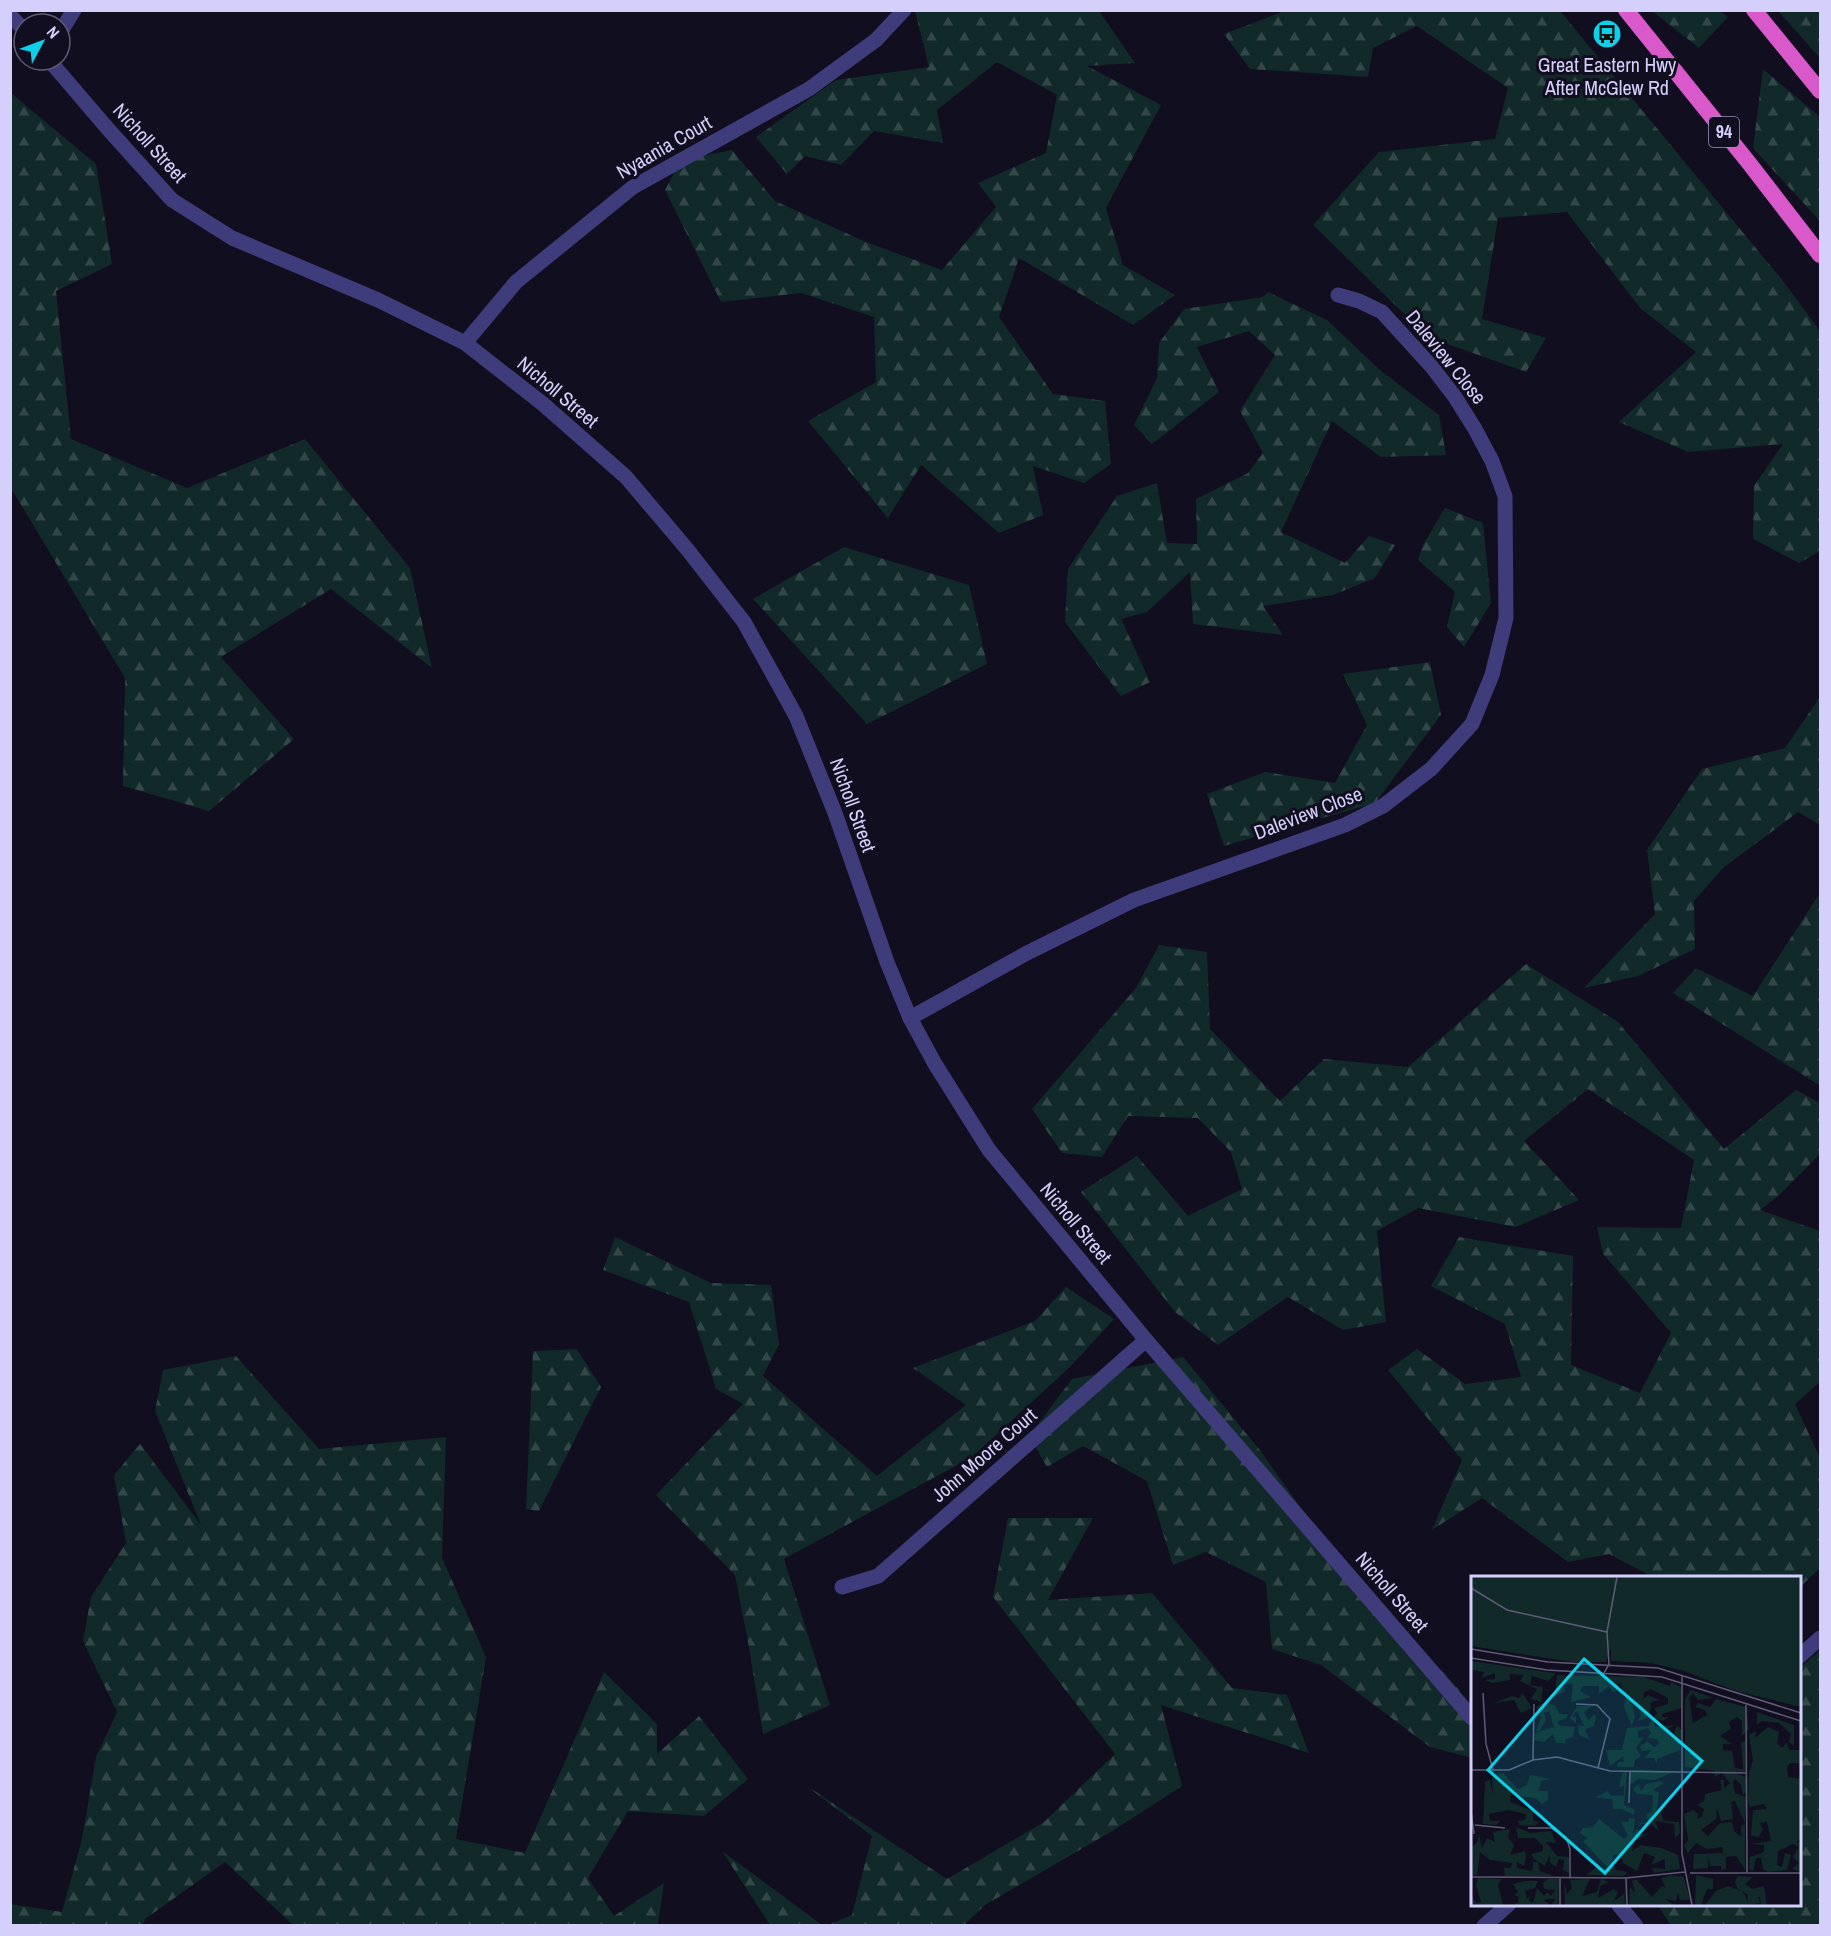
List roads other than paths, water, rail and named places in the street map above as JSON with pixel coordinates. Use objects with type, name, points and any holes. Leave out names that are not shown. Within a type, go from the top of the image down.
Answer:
[{"type":"highway","name":"94","points":[[1626,10],[1821,255]]},
{"type":"highway","points":[[1754,10],[1821,91]]},
{"type":"street","name":"Nyaania Court","points":[[465,343],[516,282],[633,187],[809,89],[876,40],[904,10]]},
{"type":"street","name":"Nicholl Street","points":[[59,72],[172,200],[232,238],[378,300],[465,343],[543,404],[626,477],[687,549],[744,622],[796,716],[835,813],[887,962],[910,1018],[935,1064],[988,1150],[1146,1340],[1471,1716]]},
{"type":"street","name":"Daleview Close","points":[[910,1018],[1027,953],[1134,900],[1345,825],[1383,806],[1431,769],[1472,724],[1492,675],[1506,618],[1505,496],[1492,461],[1475,429],[1455,397],[1432,368],[1382,312],[1359,301],[1338,295]]},
{"type":"street","name":"John Moore Court","points":[[842,1587],[878,1576],[1146,1340]]},
{"type":"street","points":[[1801,1655],[1821,1638]]},
{"type":"street","points":[[1484,1926],[1508,1906]]},
{"type":"street","points":[[1619,1906],[1636,1926]]},
{"type":"place","name":"Great Eastern Hwy After McGlew Rd","points":[[1607,34]]}]
